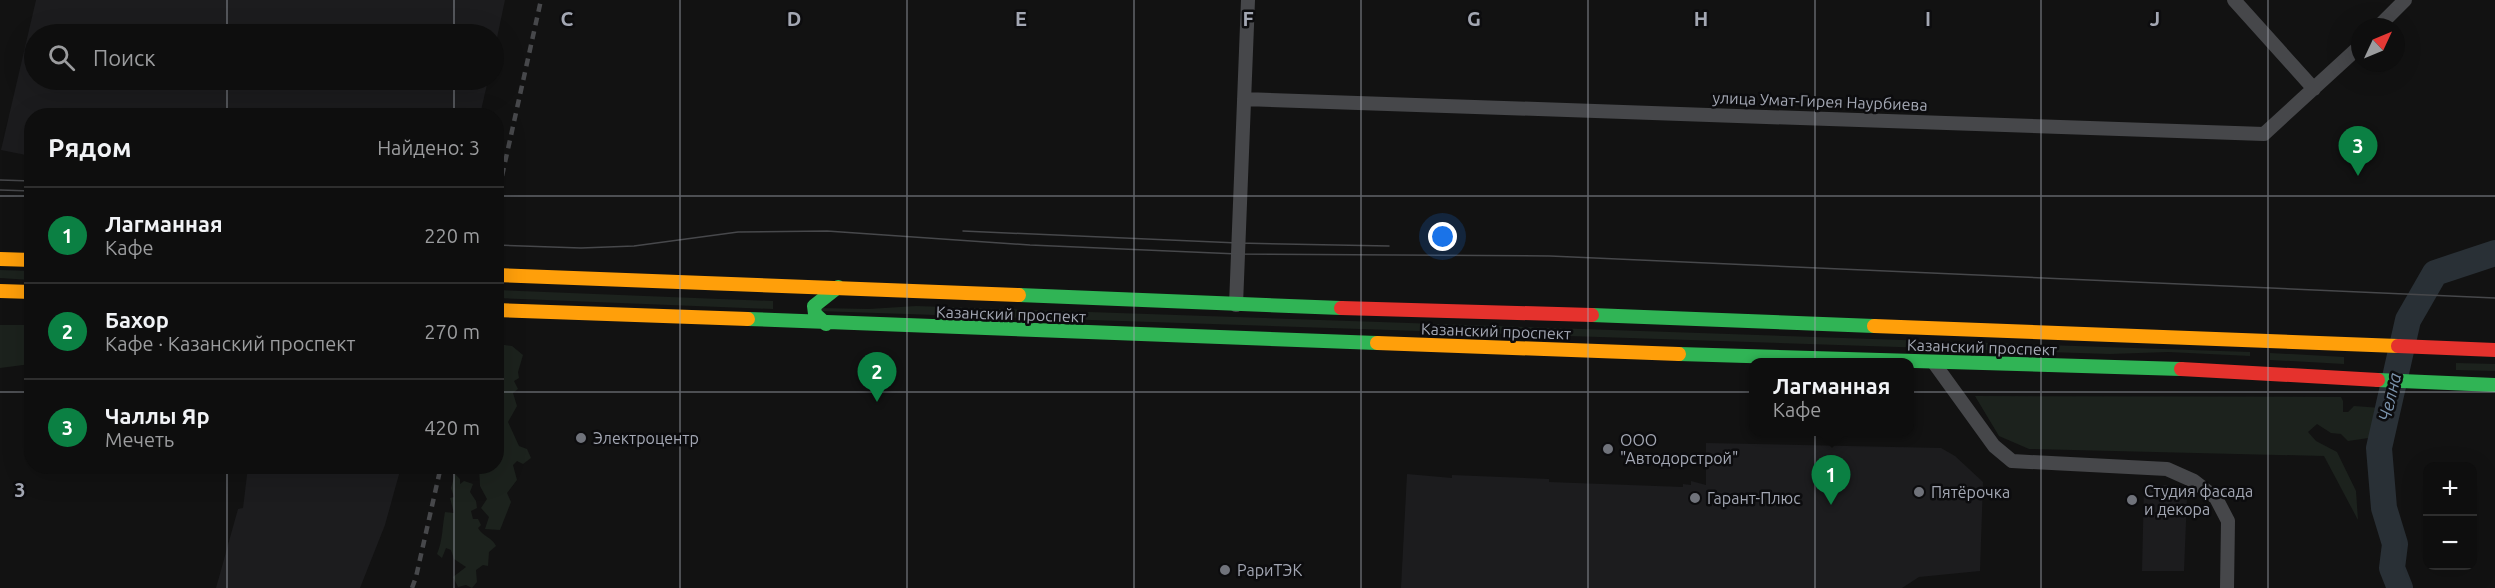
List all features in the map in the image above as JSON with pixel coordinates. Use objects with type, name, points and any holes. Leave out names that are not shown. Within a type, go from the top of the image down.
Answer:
[{"type":"main road","points":[[0,259],[24,260]]},
{"type":"main road","name":"Казанский проспект","points":[[504,275],[838,286],[1236,305],[1584,315],[2495,350]]},
{"type":"main road","points":[[826,324],[815,314],[814,306],[838,286]]},
{"type":"main road","points":[[0,291],[24,292]]},
{"type":"main road","name":"Казанский проспект","points":[[504,310],[1792,358]]},
{"type":"main road","points":[[2223,370],[2250,357],[2249,351],[2225,339]]},
{"type":"main road","name":"Казанский проспект","points":[[1914,362],[2223,370],[2344,379],[2495,385]]},
{"type":"street","points":[[1236,305],[1248,0]]},
{"type":"street","points":[[2234,0],[2314,89]]},
{"type":"street","points":[[2387,18],[2405,0]]},
{"type":"street","name":"улица Умат-Гирея Наурбиева","points":[[1244,99],[2264,134],[2351,54]]},
{"type":"street","points":[[1934,363],[1994,446],[2012,461],[2168,469],[2194,481],[2216,498],[2228,521],[2227,588]]},
{"type":"shaded area","points":[[36,0],[505,0],[500,24],[30,24]]},
{"type":"shaded area","points":[[24,51],[24,90],[486,90],[482,108],[24,108],[24,155],[1,150]]},
{"type":"shaded area","points":[[0,270],[24,271],[24,280],[0,278]]},
{"type":"shaded area","points":[[504,290],[773,301],[773,309],[504,298]]},
{"type":"shaded area","points":[[916,306],[2250,352],[2250,356],[2168,352],[2110,354],[818,311],[818,308],[869,309]]},
{"type":"shaded area","points":[[0,325],[24,325],[24,365],[0,368]]},
{"type":"shaded area","points":[[504,345],[512,346],[523,355],[518,372],[519,378],[514,381],[518,389],[513,393],[517,406],[508,422],[519,446],[527,449],[531,458],[523,464],[517,461],[513,465],[517,480],[507,493],[511,502],[500,530],[485,529],[489,517],[481,508],[487,499],[480,486],[479,474],[504,474]]},
{"type":"shaded area","points":[[2270,353],[2344,357],[2344,364],[2270,360]]},
{"type":"shaded area","points":[[2456,363],[2495,364],[2495,371],[2456,370]]},
{"type":"shaded area","points":[[1975,396],[2341,397],[2343,412],[2348,412],[2354,406],[2381,408],[2375,437],[2348,441],[2341,434],[2331,433],[2317,424],[2308,432],[2316,441],[2337,452],[2356,491],[2358,520],[2324,456],[2029,449],[1999,436]]},
{"type":"shaded area","points":[[1706,443],[1941,448],[1955,456],[1983,482],[1980,571],[1919,577],[1902,588],[1401,588],[1407,474],[1452,478],[1452,475],[1549,479],[1549,482],[1683,487],[1683,484],[1691,485],[1691,481],[1706,485]]},
{"type":"shaded area","points":[[247,474],[399,474],[385,525],[360,588],[216,588],[238,509],[243,508]]},
{"type":"shaded area","points":[[455,474],[460,479],[460,484],[464,481],[473,484],[470,492],[476,501],[477,508],[471,511],[473,519],[478,519],[481,525],[478,528],[496,546],[489,552],[488,566],[483,565],[476,570],[477,582],[472,588],[466,585],[458,587],[453,577],[466,567],[454,559],[451,550],[446,548],[442,558],[437,554],[445,512],[454,513],[450,498],[454,497],[451,488]]},
{"type":"shaded area","points":[[2167,485],[2187,498],[2184,571],[2142,571],[2144,486]]},
{"type":"waterway","name":"Челна","points":[[2400,588],[2392,568],[2395,544],[2384,508],[2379,448],[2408,320],[2435,273],[2495,253]]},
{"type":"tram line","points":[[0,180],[24,181]]},
{"type":"tram line","points":[[0,190],[24,191]]},
{"type":"tram line","points":[[504,245],[581,248],[634,246],[738,232],[827,231],[1030,245],[1238,254],[1550,256],[2495,298]]},
{"type":"tram line","points":[[963,231],[1238,243],[1389,246]]},
{"type":"railway","points":[[504,167],[541,0]]},
{"type":"railway","points":[[412,588],[439,474]]},
{"type":"traffic: fast","points":[[826,324],[815,314],[814,306],[838,287]]},
{"type":"traffic: fast","points":[[1019,295],[1341,308]]},
{"type":"traffic: fast","points":[[1592,315],[1874,326]]},
{"type":"traffic: fast","points":[[748,319],[1377,343]]},
{"type":"traffic: fast","points":[[1679,354],[1813,358]]},
{"type":"traffic: fast","points":[[1914,361],[2181,369]]},
{"type":"traffic: fast","points":[[2378,380],[2495,385]]},
{"type":"traffic: slow","points":[[0,259],[24,260]]},
{"type":"traffic: slow","points":[[504,275],[1019,295]]},
{"type":"traffic: slow","points":[[0,291],[24,292]]},
{"type":"traffic: slow","points":[[504,310],[748,319]]},
{"type":"traffic: slow","points":[[1874,326],[2398,346]]},
{"type":"traffic: slow","points":[[1377,343],[1679,354]]},
{"type":"traffic: jam","points":[[1341,308],[1592,315]]},
{"type":"traffic: jam","points":[[2398,346],[2495,350]]},
{"type":"traffic: jam","points":[[2181,369],[2378,380]]},
{"type":"place","name":"Чаллы Яр","points":[[2358,176]]},
{"type":"place","name":"Бахор","points":[[877,402]]},
{"type":"place","name":"Электроцентр","points":[[581,438]]},
{"type":"place","name":"ООО \"Автодорстрой\"","points":[[1608,449]]},
{"type":"place","name":"Пятёрочка","points":[[1919,492]]},
{"type":"place","name":"Гарант-Плюс","points":[[1695,498]]},
{"type":"place","name":"Студия фасада и декора","points":[[2132,500]]},
{"type":"place","name":"Лагманная","points":[[1831,505]]},
{"type":"place","name":"РариТЭК","points":[[1225,570]]}]
